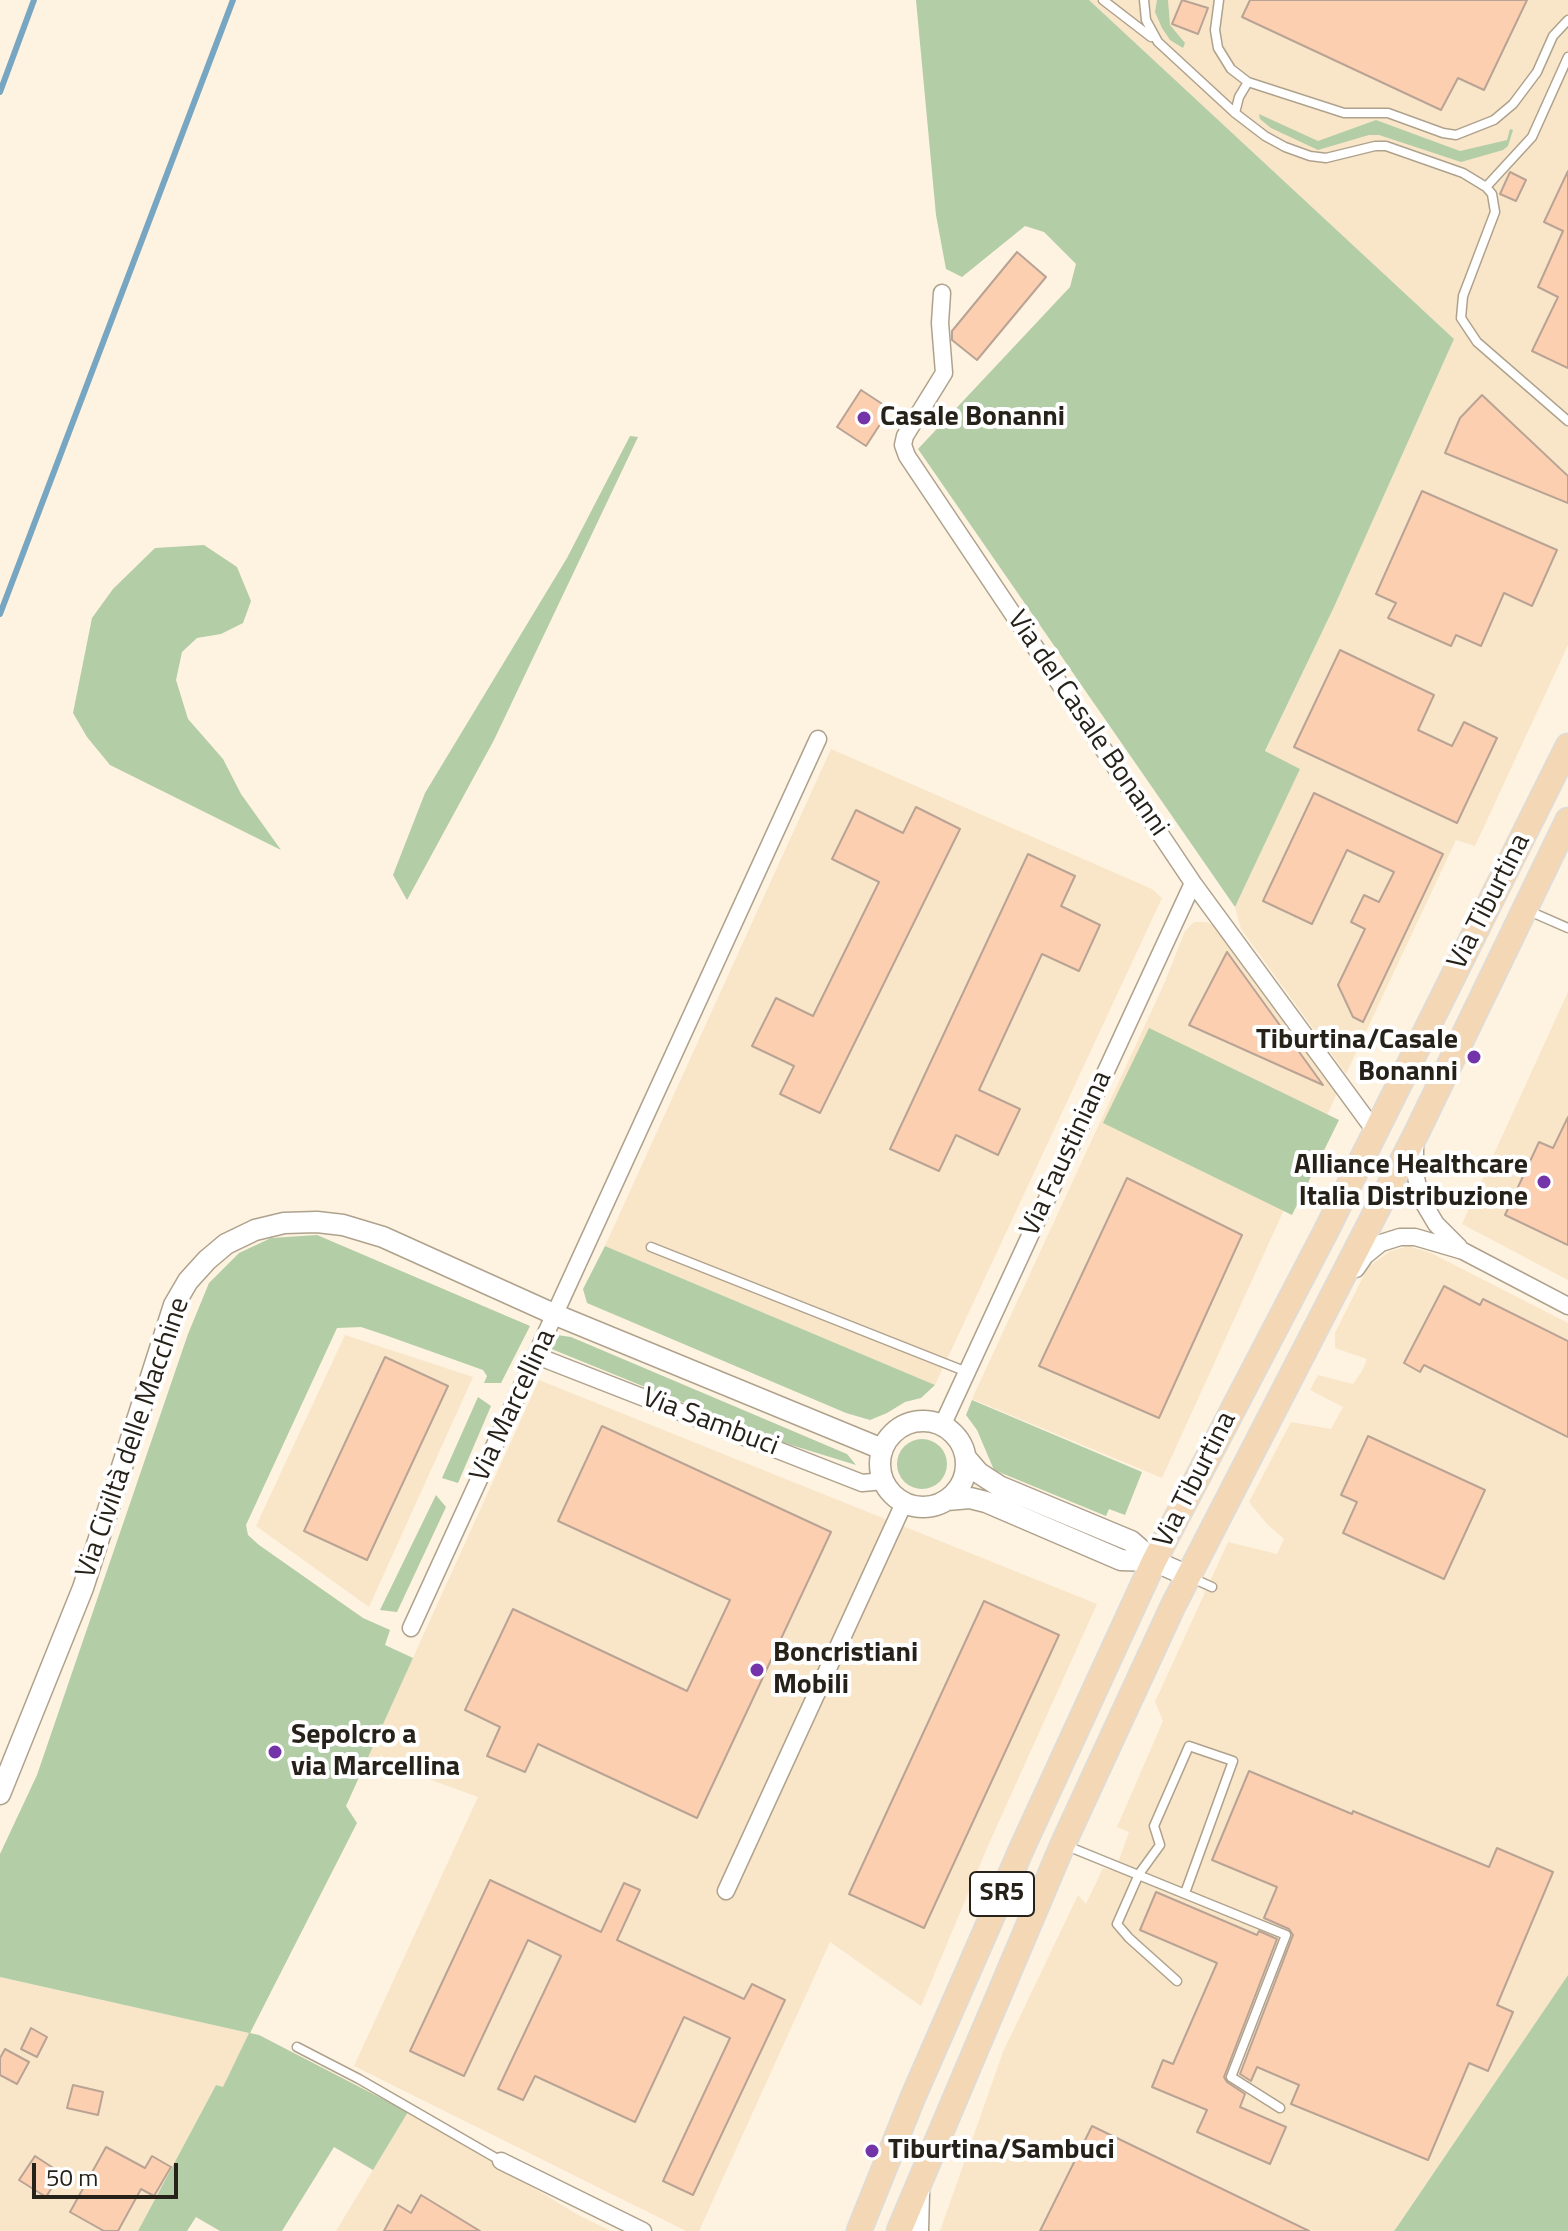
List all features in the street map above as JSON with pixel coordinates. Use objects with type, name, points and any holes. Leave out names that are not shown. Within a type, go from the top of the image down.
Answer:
[{"type":"main road","name":"Via Tiburtina","points":[[859,2231],[913,2097],[1010,1875],[1154,1561],[1568,746]]},
{"type":"main road","name":"Via Tiburtina","points":[[899,2231],[1063,1844],[1188,1576],[1416,1134],[1568,820]]},
{"type":"street","name":"Via del Casale Bonanni","points":[[942,293],[940,323],[944,373],[905,436],[903,445],[907,456],[1193,883],[1375,1131]]},
{"type":"street","name":"Via Marcellina","points":[[411,1628],[818,739]]},
{"type":"street","name":"Via Faustiniana","points":[[942,1426],[1193,883]]},
{"type":"street","points":[[1416,1134],[1415,1172],[1420,1197],[1436,1224],[1463,1251]]},
{"type":"street","name":"Via Civiltà delle Macchine","points":[[0,1794],[83,1588],[169,1316],[194,1274],[216,1252],[239,1237],[274,1225],[295,1222],[343,1225],[398,1243],[556,1315]]},
{"type":"street","points":[[1316,1326],[1365,1256],[1381,1243],[1400,1237],[1415,1237],[1463,1251],[1568,1306]]},
{"type":"street","name":"Via Sambuci","points":[[556,1315],[882,1449]]},
{"type":"street","name":"Via Sambuci","points":[[537,1356],[862,1483],[884,1481]]},
{"type":"street","points":[[1154,1561],[1121,1560],[970,1498],[947,1500],[926,1507],[904,1503],[893,1496],[884,1481],[880,1461],[882,1449],[897,1429],[909,1423],[921,1421],[942,1426],[955,1435],[966,1458],[979,1473],[999,1486],[1131,1541],[1154,1561],[1188,1576]]},
{"type":"street","points":[[947,1500],[962,1482],[966,1458]]},
{"type":"street","points":[[726,1891],[904,1503]]},
{"type":"street","points":[[501,2161],[643,2231]]},
{"type":"street","points":[[920,2231],[922,2174]]},
{"type":"lane","points":[[1103,0],[1158,42],[1235,113],[1265,136],[1302,154],[1333,157],[1386,146],[1470,176],[1486,187],[1492,194],[1495,212],[1463,296],[1463,324],[1477,342],[1568,421]]},
{"type":"lane","points":[[1144,0],[1146,20],[1158,42]]},
{"type":"lane","points":[[1219,0],[1215,30],[1218,48],[1231,69],[1248,82],[1344,113],[1388,113],[1443,133],[1462,134],[1494,120],[1513,104],[1537,72],[1553,36],[1568,20]]},
{"type":"lane","points":[[1486,187],[1532,137],[1568,57]]},
{"type":"lane","points":[[1235,113],[1239,97],[1248,82]]},
{"type":"lane","points":[[1525,909],[1568,928]]},
{"type":"lane","points":[[651,1247],[967,1372]]},
{"type":"lane","points":[[1188,1576],[1212,1587]]},
{"type":"lane","points":[[1177,1981],[1117,1924],[1139,1874],[1160,1845],[1154,1826],[1189,1746],[1233,1761],[1185,1893]]},
{"type":"lane","points":[[1063,1844],[1286,1935],[1231,2077],[1280,2108]]},
{"type":"lane","points":[[297,2047],[501,2161]]},
{"type":"shaded area","points":[[1089,0],[1568,0],[1568,645],[1475,846],[1456,840],[1346,1074],[1241,929],[1235,907],[1300,769],[1265,752],[1334,607],[1454,339]]},
{"type":"shaded area","points":[[831,749],[1152,889],[1162,898],[935,1385],[605,1246]]},
{"type":"shaded area","points":[[1194,922],[1214,926],[1338,1091],[1162,1478],[972,1399],[1164,984],[1185,931]]},
{"type":"shaded area","points":[[1568,992],[1568,1280],[1462,1224]]},
{"type":"shaded area","points":[[1408,1246],[1431,1253],[1568,1323],[1568,1975],[1394,2231],[940,2231],[1003,2052],[1078,1895],[1086,1904],[1103,1868],[1115,1871],[1129,1832],[1117,1827],[1163,1721],[1155,1702],[1228,1542],[1277,1554],[1284,1539],[1249,1502],[1291,1422],[1331,1429],[1343,1407],[1310,1390],[1318,1375],[1353,1384],[1362,1371],[1367,1359],[1335,1348],[1335,1333],[1368,1267],[1389,1252]]},
{"type":"shaded area","points":[[345,1335],[473,1377],[369,1607],[256,1526]]},
{"type":"shaded area","points":[[539,1380],[1097,1604],[987,1848],[921,2006],[830,1942],[699,2231],[686,2231],[354,2066],[478,1797],[368,1757]]},
{"type":"shaded area","points":[[0,1977],[249,2033],[223,2088],[216,2085],[138,2231],[0,2231]]},
{"type":"shaded area","points":[[408,2112],[580,2216],[611,2231],[336,2231]]},
{"type":"green space","points":[[916,0],[1089,0],[1454,339],[1334,607],[1265,751],[1300,769],[1235,907],[918,449],[1070,287],[1076,264],[1044,232],[1025,226],[962,277],[946,269],[936,215]]},
{"type":"green space","points":[[1157,0],[1168,0],[1170,25],[1185,43],[1183,48],[1170,40],[1162,28],[1155,12]]},
{"type":"green space","points":[[1259,114],[1318,141],[1376,120],[1460,151],[1507,140],[1510,129],[1513,130],[1508,146],[1503,150],[1461,162],[1379,135],[1318,150],[1271,128],[1260,119]]},
{"type":"green space","points":[[630,436],[638,437],[494,740],[407,900],[393,875],[425,793],[567,558]]},
{"type":"green space","points":[[204,545],[237,567],[251,601],[243,623],[221,634],[197,638],[182,652],[176,680],[188,719],[223,759],[241,794],[281,850],[110,765],[87,737],[73,713],[92,618],[113,589],[155,548]]},
{"type":"green space","points":[[1149,1028],[1339,1120],[1292,1215],[1103,1123]]},
{"type":"green space","points":[[317,1235],[530,1326],[501,1383],[484,1383],[487,1376],[483,1370],[385,1335],[361,1327],[337,1328],[246,1525],[248,1535],[259,1545],[363,1618],[390,1630],[385,1645],[413,1658],[346,1806],[357,1823],[250,2033],[408,2112],[373,2170],[334,2147],[282,2231],[220,2231],[196,2217],[187,2231],[138,2231],[216,2085],[223,2087],[249,2033],[0,1977],[0,1854],[37,1775],[188,1334],[209,1283],[239,1253],[271,1238]]},
{"type":"green space","points":[[605,1246],[935,1385],[921,1398],[905,1402],[870,1420],[846,1413],[587,1303],[583,1289]]},
{"type":"green space","points":[[557,1335],[571,1337],[847,1454],[856,1465],[778,1441],[549,1348]]},
{"type":"green space","points":[[478,1397],[491,1406],[458,1483],[442,1478]]},
{"type":"green space","points":[[972,1400],[1142,1472],[1125,1515],[1109,1509],[1106,1516],[994,1470],[977,1430],[966,1415]]},
{"type":"green space","points":[[922,1439],[940,1446],[947,1464],[940,1482],[922,1489],[904,1482],[897,1464],[904,1446]]},
{"type":"green space","points":[[436,1495],[446,1507],[397,1612],[380,1610]]},
{"type":"green space","points":[[1568,1975],[1568,2231],[1394,2231],[1399,2224]]},
{"type":"building","points":[[1182,0],[1208,8],[1198,34],[1172,24]]},
{"type":"building","points":[[1250,0],[1527,0],[1484,90],[1458,78],[1441,110],[1242,17]]},
{"type":"building","points":[[1568,171],[1568,368],[1532,351],[1558,297],[1538,287],[1563,231],[1544,222]]},
{"type":"building","points":[[1510,172],[1526,180],[1516,201],[1500,194]]},
{"type":"building","points":[[1017,252],[1046,277],[977,360],[952,340],[952,331]]},
{"type":"building","name":"Casale Bonanni","points":[[861,390],[890,409],[866,446],[837,427]]},
{"type":"building","points":[[1482,395],[1568,476],[1568,503],[1445,453],[1460,418]]},
{"type":"building","points":[[1422,491],[1557,550],[1532,606],[1504,593],[1481,646],[1456,635],[1451,646],[1388,618],[1396,603],[1376,594]]},
{"type":"building","points":[[1340,650],[1434,695],[1418,730],[1452,746],[1464,722],[1497,738],[1457,823],[1294,747]]},
{"type":"building","points":[[1314,793],[1443,854],[1363,1022],[1353,1017],[1338,985],[1365,929],[1351,922],[1364,895],[1379,902],[1394,872],[1347,850],[1312,924],[1263,901]]},
{"type":"building","points":[[916,807],[960,829],[820,1113],[780,1094],[794,1066],[752,1046],[776,998],[813,1016],[879,882],[832,859],[856,810],[903,833]]},
{"type":"building","points":[[1028,854],[1075,876],[1061,906],[1100,925],[1079,971],[1042,954],[979,1090],[1020,1109],[998,1155],[956,1135],[939,1171],[890,1149]]},
{"type":"building","points":[[1227,952],[1323,1085],[1189,1025]]},
{"type":"building","name":"Alliance Healthcare Italia Distribuzione","points":[[1568,1117],[1568,1245],[1505,1215],[1539,1142],[1553,1148]]},
{"type":"building","points":[[1127,1178],[1242,1235],[1159,1418],[1039,1366]]},
{"type":"building","points":[[1444,1286],[1480,1305],[1483,1299],[1568,1341],[1568,1437],[1424,1365],[1420,1372],[1404,1363]]},
{"type":"building","points":[[385,1357],[448,1386],[367,1560],[304,1531]]},
{"type":"building","points":[[602,1426],[831,1532],[697,1818],[538,1744],[525,1772],[487,1756],[500,1727],[465,1710],[513,1609],[687,1691],[730,1600],[558,1521]]},
{"type":"building","points":[[1368,1436],[1485,1490],[1444,1579],[1343,1533],[1357,1502],[1341,1495]]},
{"type":"building","points":[[984,1601],[1059,1635],[924,1928],[849,1894]]},
{"type":"building","points":[[1249,1771],[1489,1867],[1497,1848],[1553,1872],[1497,2005],[1513,2012],[1488,2071],[1469,2063],[1428,2160],[1291,2104],[1299,2085],[1257,2067],[1251,2081],[1240,2074],[1293,1935],[1289,1929],[1264,1918],[1277,1887],[1212,1860]]},
{"type":"building","points":[[490,1880],[601,1932],[624,1883],[640,1890],[617,1940],[744,1999],[752,1984],[785,2000],[693,2195],[663,2181],[730,2038],[684,2017],[635,2122],[535,2076],[523,2100],[498,2089],[561,1956],[528,1940],[464,2076],[410,2051]]},
{"type":"building","points":[[1156,1892],[1257,1935],[1259,1931],[1277,1939],[1224,2077],[1245,2094],[1240,2107],[1286,2127],[1270,2164],[1197,2132],[1207,2110],[1152,2087],[1163,2060],[1173,2064],[1217,1963],[1140,1930]]},
{"type":"building","points":[[31,2028],[47,2037],[37,2057],[21,2049]]},
{"type":"building","points":[[5,2049],[29,2062],[17,2084],[0,2075],[0,2058]]},
{"type":"building","points":[[73,2085],[103,2092],[98,2115],[67,2108]]},
{"type":"building","points":[[1092,2126],[1309,2231],[1040,2231]]},
{"type":"building","points":[[106,2147],[145,2168],[152,2156],[171,2167],[154,2196],[141,2189],[118,2231],[104,2231],[70,2212]]},
{"type":"building","points":[[35,2156],[61,2173],[46,2197],[19,2180]]},
{"type":"building","points":[[421,2195],[480,2231],[384,2231],[398,2205],[411,2213]]},
{"type":"waterway","points":[[0,92],[34,0]]},
{"type":"waterway","points":[[0,614],[233,0]]},
{"type":"place","name":"Casale Bonanni","points":[[864,418]]},
{"type":"place","name":"Tiburtina/Casale Bonanni","points":[[1474,1057]]},
{"type":"place","name":"Alliance Healthcare Italia Distribuzione","points":[[1544,1182]]},
{"type":"place","name":"Boncristiani Mobili","points":[[757,1670]]},
{"type":"place","name":"Sepolcro a via Marcellina","points":[[275,1752]]},
{"type":"place","name":"Tiburtina/Sambuci","points":[[872,2151]]}]
